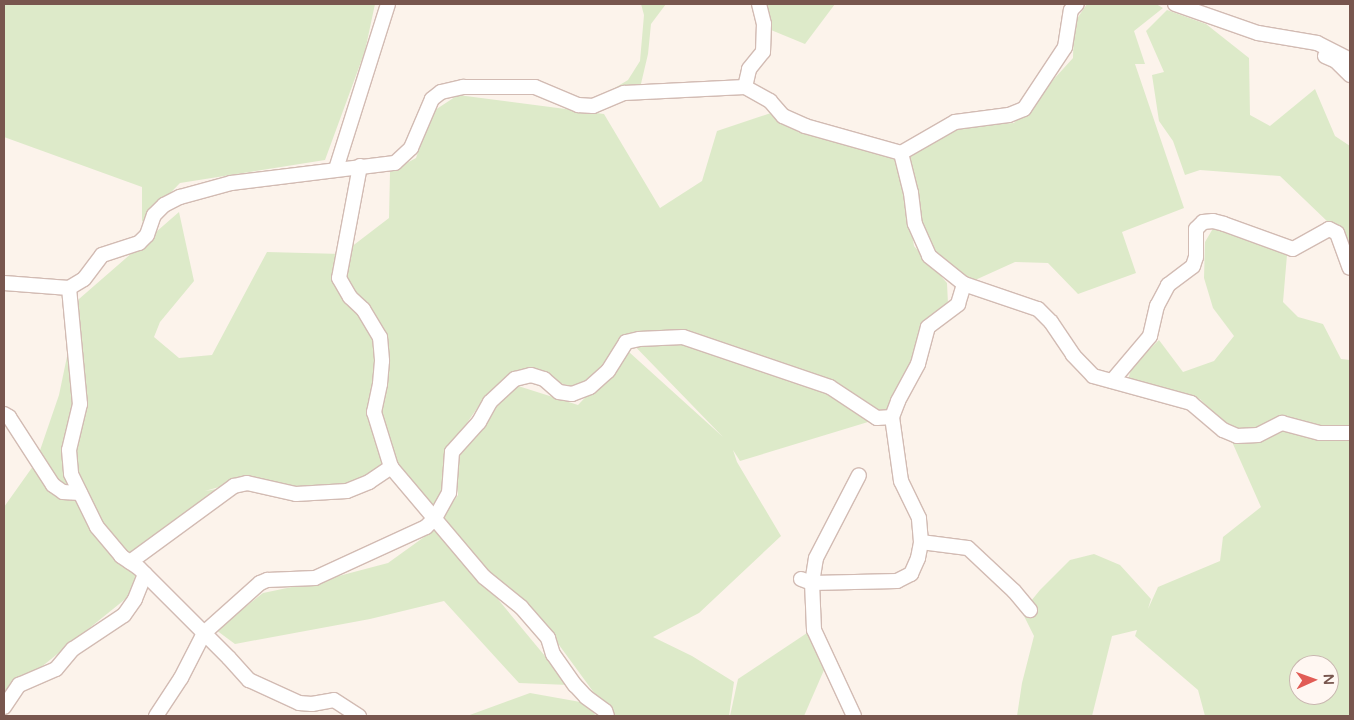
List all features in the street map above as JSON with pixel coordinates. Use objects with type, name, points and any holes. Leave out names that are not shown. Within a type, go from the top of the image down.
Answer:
[{"type":"street","points":[[336,170],[388,4]]},
{"type":"street","points":[[745,87],[749,69],[763,52],[764,24],[759,4]]},
{"type":"street","points":[[4,283],[69,288],[84,279],[102,255],[139,243],[147,235],[154,215],[164,205],[180,197],[231,184],[394,163],[411,148],[432,99],[441,92],[463,87],[535,87],[578,105],[593,106],[624,93],[745,87],[770,102],[783,116],[805,126],[901,153],[955,122],[1009,115],[1024,109],[1065,48],[1071,10],[1077,4]]},
{"type":"street","points":[[1175,4],[1252,32],[1305,41],[1336,51],[1350,60]]},
{"type":"street","points":[[1305,41],[1321,54],[1336,62],[1350,76]]},
{"type":"street","points":[[901,153],[911,193],[915,224],[929,256],[964,284],[1038,309],[1051,322],[1073,355],[1093,376],[1192,403],[1222,430],[1237,436],[1258,435],[1282,423],[1320,433],[1350,433]]},
{"type":"street","points":[[360,166],[339,278],[350,297],[363,309],[380,337],[382,361],[380,384],[374,412],[391,467],[484,577],[527,613],[548,638],[553,654],[575,685],[586,697],[605,711],[607,716]]},
{"type":"street","points":[[1112,381],[1150,336],[1157,306],[1168,285],[1193,266],[1196,257],[1196,230],[1203,222],[1213,221],[1224,224],[1293,249],[1330,229],[1337,233],[1350,268]]},
{"type":"street","points":[[807,581],[898,581],[911,574],[918,558],[921,542],[919,518],[901,481],[892,417],[898,401],[918,364],[928,327],[958,304],[964,284]]},
{"type":"street","points":[[69,288],[80,404],[69,450],[71,474],[97,527],[120,556],[145,574],[249,680],[299,703],[312,704],[334,700],[359,716]]},
{"type":"street","points":[[156,716],[182,678],[204,633],[260,583],[267,580],[314,578],[426,527],[435,518],[450,493],[452,452],[479,422],[490,402],[515,379],[531,376],[544,379],[559,392],[572,394],[590,387],[608,371],[626,342],[639,339],[683,337],[830,387],[877,418],[892,417]]},
{"type":"street","points":[[4,414],[9,417],[53,485],[64,492],[80,493]]},
{"type":"street","points":[[130,562],[234,486],[247,483],[296,494],[347,491],[369,482],[391,467]]},
{"type":"street","points":[[854,716],[814,630],[807,581],[816,558],[859,475]]},
{"type":"street","points":[[921,542],[968,548],[1014,591],[1030,610]]},
{"type":"street","points":[[4,707],[19,685],[56,669],[73,649],[124,615],[134,599],[145,574]]},
{"type":"green space","points":[[4,4],[375,4],[365,51],[325,160],[180,183],[142,222],[142,187],[4,137]]},
{"type":"green space","points":[[641,4],[666,4],[651,24],[648,54],[640,88],[608,92],[628,80],[640,61],[644,15]]},
{"type":"green space","points":[[764,4],[835,4],[805,44],[771,30]]},
{"type":"green space","points":[[1087,4],[1156,4],[1163,8],[1134,31],[1145,64],[1135,64],[1184,208],[1122,232],[1136,273],[1078,294],[1048,263],[1015,262],[973,281],[935,255],[922,230],[910,156],[961,126],[1014,123],[1073,58],[1074,23]]},
{"type":"green space","points":[[1167,10],[1206,24],[1249,58],[1250,115],[1270,126],[1315,89],[1335,136],[1350,146],[1350,259],[1329,223],[1280,176],[1200,170],[1185,175],[1173,141],[1159,121],[1152,75],[1164,72],[1146,31]]},
{"type":"green space","points":[[458,95],[604,114],[660,208],[702,181],[717,131],[774,112],[798,132],[900,156],[914,246],[947,283],[948,304],[922,330],[891,415],[740,461],[733,450],[737,462],[781,536],[699,613],[653,637],[692,656],[734,682],[729,716],[611,716],[551,634],[487,571],[442,517],[458,495],[456,455],[515,385],[578,405],[629,352],[723,437],[625,336],[594,375],[580,389],[563,384],[529,367],[485,397],[448,450],[446,492],[434,508],[391,467],[329,492],[233,483],[205,491],[234,486],[131,561],[139,588],[19,685],[4,703],[4,507],[36,462],[59,395],[79,299],[179,212],[194,281],[160,322],[154,337],[179,358],[212,355],[267,252],[342,254],[389,218],[390,172],[416,158],[432,112]]},
{"type":"green space","points":[[1215,225],[1287,255],[1283,302],[1298,317],[1323,324],[1341,359],[1350,360],[1350,716],[1205,716],[1198,690],[1135,636],[1137,630],[1112,636],[1092,716],[1017,716],[1022,683],[1034,636],[1022,612],[1040,590],[1070,560],[1094,554],[1120,565],[1151,599],[1148,609],[1158,587],[1220,561],[1223,537],[1261,507],[1225,426],[1200,399],[1128,380],[1132,366],[1159,340],[1183,372],[1214,361],[1234,336],[1213,308],[1204,278],[1205,242]]},
{"type":"green space","points":[[438,527],[569,685],[519,683],[444,601],[370,619],[235,644],[216,630],[263,593],[316,582],[388,563]]},
{"type":"green space","points":[[807,633],[824,670],[804,716],[730,716],[738,679]]},
{"type":"green space","points":[[530,693],[586,703],[596,716],[467,716]]}]
